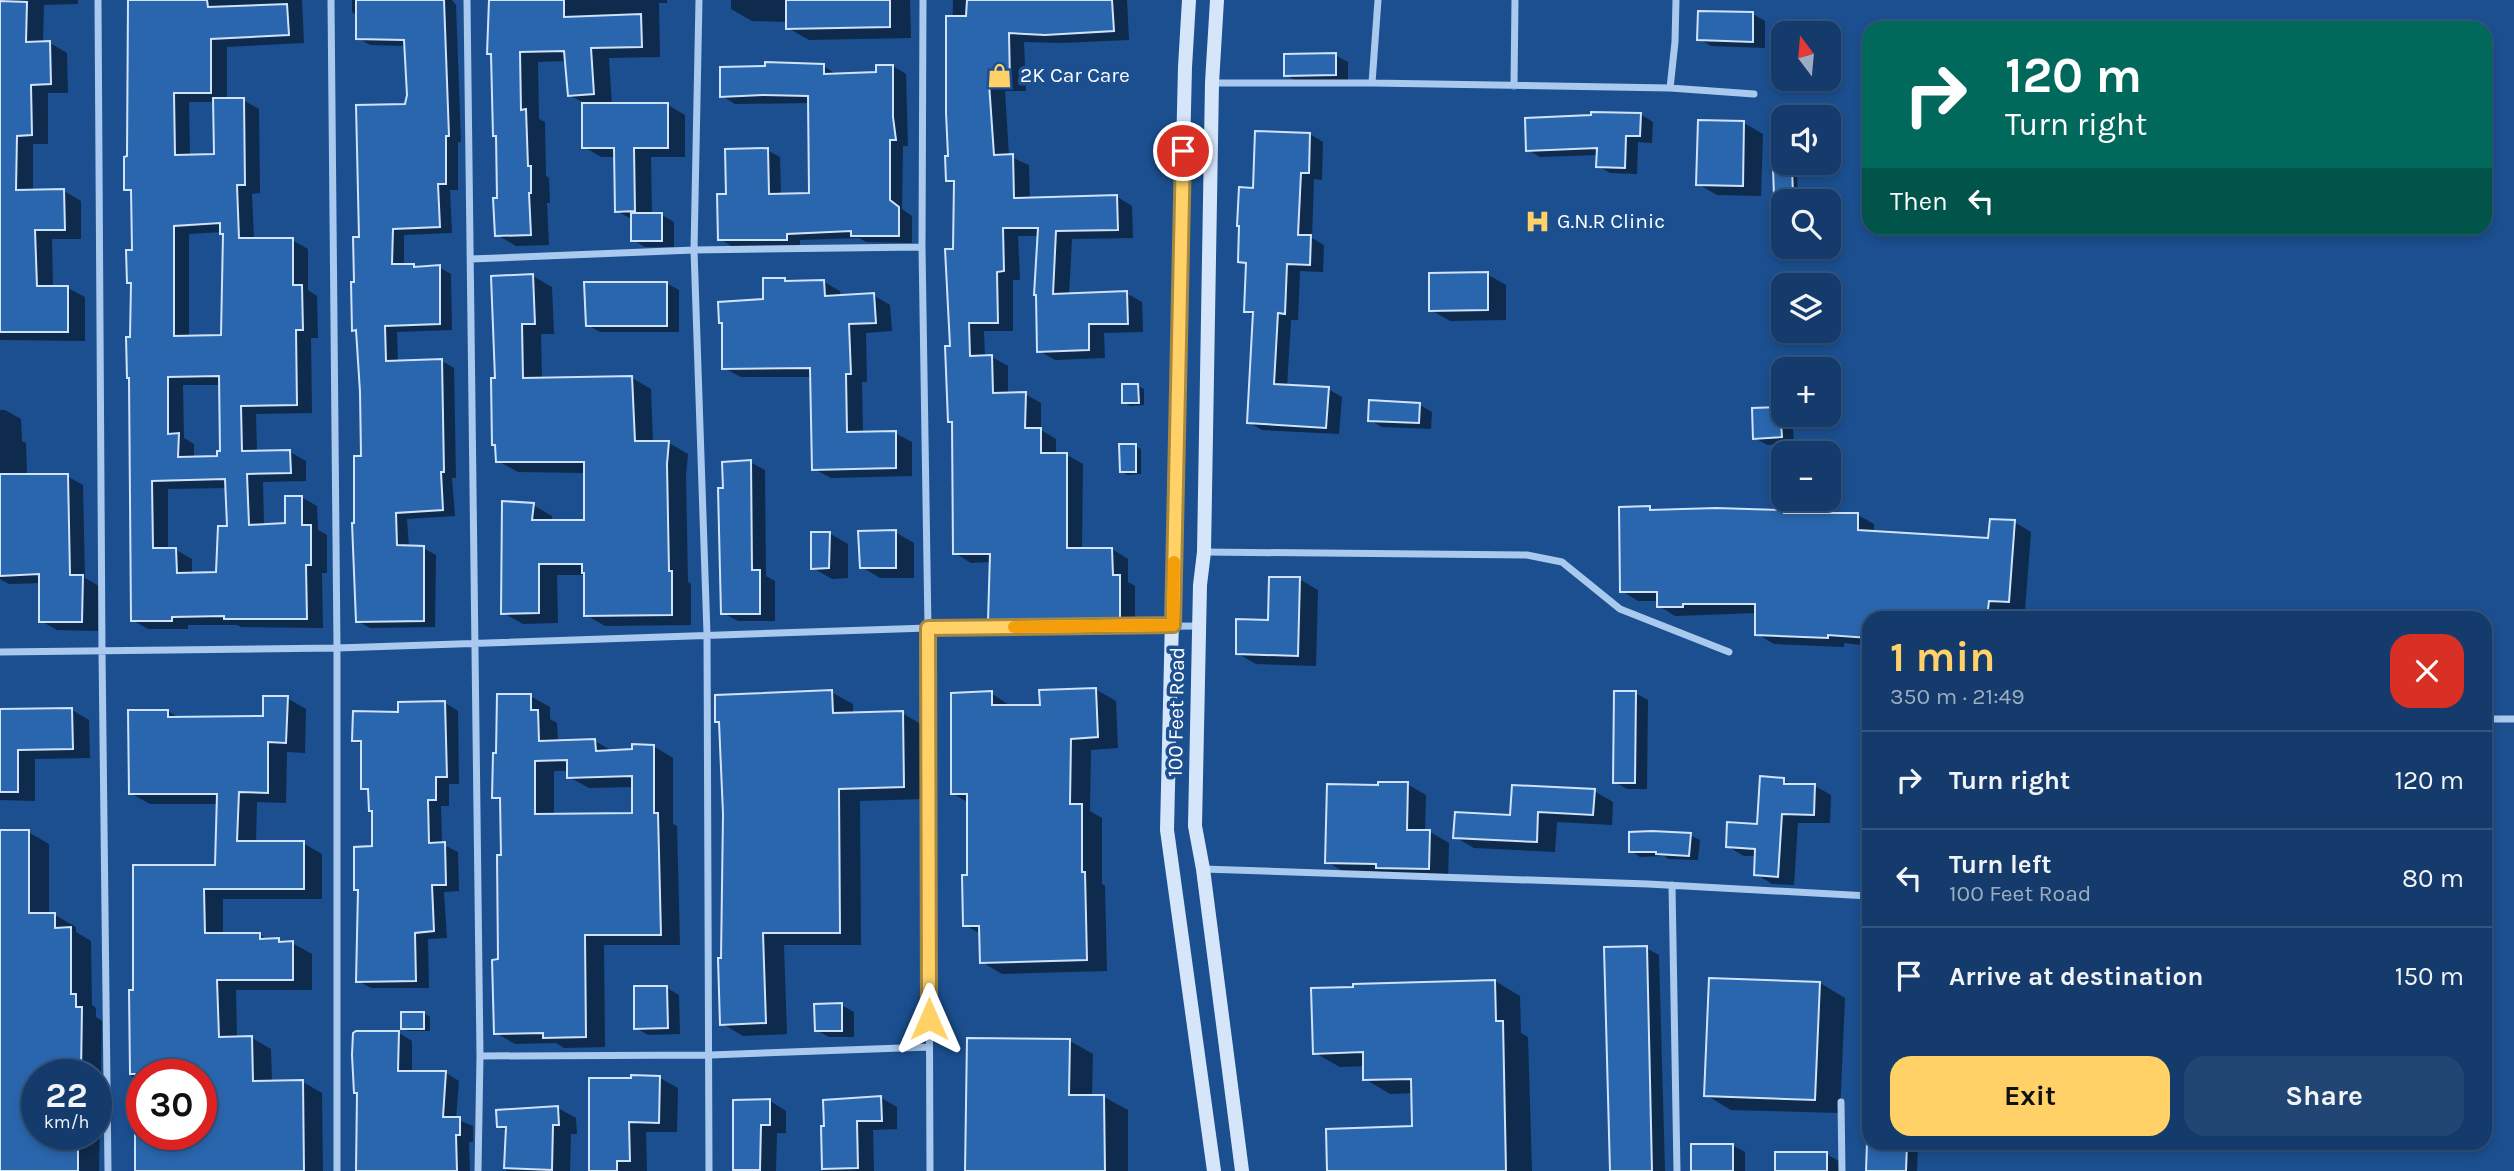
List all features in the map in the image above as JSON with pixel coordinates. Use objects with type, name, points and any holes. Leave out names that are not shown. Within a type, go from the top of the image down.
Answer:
[{"type":"street","points":[[98,0],[108,1171]]},
{"type":"street","points":[[331,0],[338,648],[337,1171]]},
{"type":"street","points":[[467,0],[480,1056],[478,1171]]},
{"type":"street","points":[[699,0],[694,250],[707,634],[709,1171]]},
{"type":"street","points":[[923,0],[922,247],[928,628],[930,1171]]},
{"type":"street","name":"100 Feet Road","points":[[1189,0],[1185,67],[1167,830],[1214,1171]]},
{"type":"street","name":"100 Feet Road","points":[[1217,0],[1212,83],[1204,552],[1200,584],[1195,826],[1203,869],[1242,1171]]},
{"type":"street","points":[[1372,83],[1378,0]]},
{"type":"street","points":[[1514,86],[1515,0]]},
{"type":"street","points":[[1670,88],[1676,0]]},
{"type":"street","points":[[1212,83],[1670,88],[1754,94]]},
{"type":"street","points":[[471,259],[694,250],[922,247]]},
{"type":"street","points":[[1204,552],[1527,555],[1562,562],[1620,609],[1730,652]]},
{"type":"street","points":[[0,652],[338,648],[928,628],[1199,626]]},
{"type":"street","points":[[2492,719],[2514,719]]},
{"type":"street","points":[[1203,869],[1672,885],[1862,896]]},
{"type":"street","points":[[1672,885],[1677,1171]]},
{"type":"street","points":[[480,1056],[710,1055],[929,1047]]},
{"type":"street","points":[[1841,1102],[1842,1171]]},
{"type":"building","points":[[128,0],[207,0],[208,7],[287,4],[289,35],[211,39],[211,93],[174,93],[175,155],[214,154],[213,98],[244,98],[245,185],[237,185],[239,238],[293,238],[293,285],[302,285],[303,330],[296,330],[297,405],[241,406],[242,451],[290,450],[291,473],[247,474],[249,525],[285,523],[285,496],[302,496],[302,525],[311,525],[311,565],[306,565],[307,619],[224,619],[224,616],[172,617],[172,621],[131,621],[129,378],[126,337],[130,337],[131,283],[127,283],[126,250],[132,250],[131,190],[124,190],[124,157],[127,156]],"holes":[[[220,223],[220,234],[223,234],[221,335],[174,336],[174,226]],[[219,376],[220,451],[217,451],[217,456],[178,457],[179,433],[168,434],[168,377]],[[225,479],[227,526],[218,526],[216,572],[177,573],[176,548],[153,548],[152,481]]]},
{"type":"building","points":[[356,0],[444,0],[449,136],[446,136],[446,184],[438,184],[440,227],[393,229],[392,264],[414,264],[414,267],[440,265],[440,324],[385,326],[386,361],[442,359],[443,510],[396,513],[397,545],[424,546],[424,621],[356,622],[352,523],[354,456],[361,456],[360,392],[356,330],[352,331],[351,282],[354,282],[353,237],[359,237],[356,105],[405,104],[407,95],[404,40],[356,39]]},
{"type":"building","points":[[489,0],[564,0],[564,17],[641,14],[642,47],[591,48],[594,94],[568,96],[564,51],[520,52],[521,110],[526,109],[528,166],[531,166],[531,235],[495,236],[493,198],[497,198],[496,136],[493,136],[491,54],[487,54]]},
{"type":"building","points":[[786,0],[890,0],[890,27],[786,29]]},
{"type":"building","points":[[967,0],[1112,0],[1114,31],[1045,35],[1009,33],[1010,82],[989,83],[994,155],[1013,154],[1014,198],[1117,195],[1118,230],[1056,231],[1053,294],[1127,291],[1128,324],[1089,324],[1089,350],[1037,352],[1034,295],[1038,228],[1003,228],[1004,271],[997,272],[998,323],[969,323],[970,356],[992,355],[993,393],[1026,392],[1025,428],[1041,428],[1041,453],[1067,453],[1067,548],[1112,548],[1113,575],[1120,575],[1120,620],[988,621],[990,554],[953,554],[952,422],[948,422],[945,346],[950,346],[945,249],[953,249],[954,181],[946,181],[946,16],[966,16]]},
{"type":"building","points":[[0,1],[27,2],[26,42],[50,41],[51,84],[31,85],[32,135],[17,136],[16,190],[64,189],[65,230],[35,230],[37,286],[68,286],[68,332],[0,332]]},
{"type":"building","points":[[1698,11],[1753,12],[1753,42],[1697,40]]},
{"type":"building","points":[[1336,53],[1336,75],[1284,76],[1284,54]]},
{"type":"building","points":[[765,62],[824,64],[824,74],[876,72],[876,65],[893,65],[896,140],[890,140],[890,200],[899,207],[899,236],[851,236],[851,231],[787,234],[787,240],[718,240],[717,194],[726,194],[725,149],[768,148],[769,194],[809,193],[808,96],[720,97],[720,67],[765,66]]},
{"type":"building","points":[[582,103],[668,103],[668,148],[634,148],[635,211],[615,212],[614,148],[582,148]]},
{"type":"building","points":[[1591,112],[1641,113],[1640,136],[1626,136],[1625,168],[1596,167],[1597,148],[1526,151],[1525,118],[1591,115]]},
{"type":"building","points":[[1698,120],[1744,121],[1743,186],[1696,185]]},
{"type":"building","points":[[1255,131],[1310,133],[1309,173],[1301,173],[1298,235],[1311,235],[1310,265],[1287,264],[1285,314],[1278,313],[1274,384],[1329,387],[1326,428],[1247,423],[1253,312],[1244,312],[1246,263],[1238,262],[1237,226],[1239,187],[1253,188]]},
{"type":"building","points":[[1773,175],[1792,175],[1793,189],[1774,189]]},
{"type":"building","points":[[631,213],[662,213],[662,241],[631,241]]},
{"type":"building","points":[[1488,272],[1488,310],[1429,311],[1429,273]]},
{"type":"building","points":[[533,274],[535,324],[522,324],[523,378],[632,376],[635,441],[669,441],[667,464],[672,615],[584,616],[582,564],[539,564],[539,613],[501,614],[502,501],[534,503],[532,520],[584,520],[584,462],[496,462],[495,445],[492,445],[491,378],[495,378],[491,276]]},
{"type":"building","points":[[763,278],[785,278],[785,281],[824,280],[825,296],[874,293],[876,323],[849,324],[851,374],[846,374],[847,432],[896,431],[896,468],[812,470],[810,368],[722,369],[722,323],[719,323],[718,302],[763,299]]},
{"type":"building","points":[[584,282],[667,282],[667,326],[586,326]]},
{"type":"building","points":[[1122,384],[1138,384],[1139,403],[1122,403]]},
{"type":"building","points":[[1369,400],[1420,403],[1419,423],[1368,421]]},
{"type":"building","points":[[1771,407],[1771,427],[1781,427],[1782,437],[1753,439],[1752,408]]},
{"type":"building","points":[[1119,444],[1136,444],[1136,472],[1120,472]]},
{"type":"building","points":[[751,460],[752,570],[760,570],[760,614],[721,614],[718,488],[723,488],[722,462]]},
{"type":"building","points":[[0,474],[68,474],[70,575],[83,575],[82,622],[39,622],[39,574],[0,576]]},
{"type":"building","points":[[1650,506],[1650,510],[1716,508],[1771,510],[1784,513],[1858,513],[1858,530],[1988,538],[1990,519],[2015,520],[2009,602],[1989,601],[1988,611],[1862,611],[1862,637],[1755,635],[1755,604],[1683,604],[1683,607],[1657,607],[1657,592],[1620,592],[1619,507]]},
{"type":"building","points":[[896,530],[896,568],[860,568],[858,531]]},
{"type":"building","points":[[811,532],[830,532],[829,568],[811,569]]},
{"type":"building","points":[[1269,577],[1300,577],[1298,656],[1236,654],[1236,619],[1268,620]]},
{"type":"building","points":[[1096,688],[1098,737],[1071,739],[1070,804],[1082,804],[1082,872],[1085,872],[1087,960],[980,963],[979,926],[963,926],[962,875],[967,875],[967,794],[951,794],[951,693],[992,691],[992,705],[1040,705],[1039,690]]},
{"type":"building","points":[[832,690],[833,713],[903,711],[904,787],[839,789],[840,933],[763,933],[766,1023],[720,1025],[718,958],[721,958],[723,814],[719,722],[715,722],[715,695]]},
{"type":"building","points":[[1614,691],[1636,691],[1635,783],[1613,783]]},
{"type":"building","points":[[497,694],[531,694],[531,710],[538,710],[539,741],[595,739],[596,751],[632,749],[632,744],[654,745],[654,813],[658,813],[661,935],[585,935],[586,1037],[543,1038],[543,1033],[494,1034],[492,960],[498,959],[497,855],[501,855],[500,798],[492,798],[493,753],[496,753]],"holes":[[[567,760],[567,778],[632,776],[632,813],[535,814],[535,761]]]},
{"type":"building","points":[[263,696],[288,696],[286,743],[268,742],[268,793],[239,792],[237,841],[304,841],[304,889],[204,889],[205,933],[260,933],[260,939],[279,938],[279,942],[293,941],[293,980],[217,980],[219,1037],[252,1036],[253,1081],[303,1080],[304,1171],[135,1171],[135,1150],[217,1150],[217,1059],[130,1059],[129,990],[133,990],[133,865],[215,865],[217,794],[129,794],[128,710],[168,710],[168,717],[263,716]]},
{"type":"building","points":[[445,701],[447,777],[436,777],[436,800],[428,800],[429,843],[445,842],[446,885],[432,885],[434,931],[415,933],[416,981],[356,982],[358,890],[354,890],[354,847],[372,846],[372,811],[369,811],[368,789],[361,789],[361,741],[352,741],[353,711],[398,712],[398,702]]},
{"type":"building","points":[[72,708],[73,749],[18,750],[18,792],[0,792],[0,709]]},
{"type":"building","points":[[1760,776],[1784,778],[1784,784],[1815,784],[1814,815],[1782,814],[1778,877],[1754,875],[1755,849],[1726,847],[1727,822],[1757,824]]},
{"type":"building","points":[[1378,782],[1408,782],[1407,830],[1430,830],[1429,869],[1325,863],[1327,784],[1378,785]]},
{"type":"building","points":[[1512,785],[1595,789],[1593,815],[1538,812],[1537,842],[1453,838],[1455,812],[1510,815]]},
{"type":"building","points":[[0,830],[29,830],[29,913],[55,913],[55,928],[71,927],[71,994],[76,994],[76,1007],[82,1007],[81,1059],[21,1059],[21,1150],[78,1150],[78,1171],[0,1171]]},
{"type":"building","points":[[1629,832],[1691,833],[1689,856],[1629,852]]},
{"type":"building","points":[[1647,946],[1652,1171],[1610,1171],[1604,947]]},
{"type":"building","points":[[1709,978],[1820,982],[1815,1100],[1704,1096]]},
{"type":"building","points":[[1495,980],[1496,1021],[1503,1021],[1506,1171],[1327,1171],[1326,1129],[1412,1126],[1411,1079],[1363,1080],[1363,1052],[1313,1054],[1311,988],[1353,987],[1353,984]]},
{"type":"building","points":[[634,986],[667,986],[668,1028],[634,1029]]},
{"type":"building","points":[[842,1003],[842,1031],[815,1031],[814,1004]]},
{"type":"building","points":[[401,1012],[424,1012],[424,1029],[401,1029]]},
{"type":"building","points":[[399,1031],[398,1071],[446,1071],[443,1117],[460,1117],[460,1135],[456,1135],[457,1171],[356,1171],[357,1093],[354,1093],[352,1055],[353,1033]]},
{"type":"building","points":[[967,1038],[1070,1039],[1069,1095],[1104,1095],[1105,1171],[965,1171]]},
{"type":"building","points":[[631,1075],[660,1076],[659,1123],[629,1122],[630,1161],[617,1161],[617,1171],[589,1171],[589,1078],[631,1078]]},
{"type":"building","points":[[881,1096],[882,1121],[857,1121],[858,1168],[822,1169],[823,1100]]},
{"type":"building","points":[[770,1099],[770,1125],[761,1125],[760,1170],[733,1170],[733,1100]]},
{"type":"building","points":[[558,1106],[559,1125],[553,1125],[552,1170],[504,1168],[506,1127],[497,1127],[496,1110]]},
{"type":"building","points":[[1691,1144],[1733,1144],[1733,1171],[1691,1171]]},
{"type":"building","points":[[1867,1150],[1907,1150],[1906,1171],[1866,1171]]},
{"type":"building","points":[[1775,1152],[1827,1152],[1827,1171],[1775,1171]]},
{"type":"slow traffic","points":[[1014,627],[1173,625],[1174,562]]},
{"type":"place","name":"2K Car Care","points":[[1000,75]]},
{"type":"place","name":"G.N.R Clinic","points":[[1537,221]]},
{"type":"route","points":[[929,1019],[928,628],[1173,625],[1183,151]]}]
